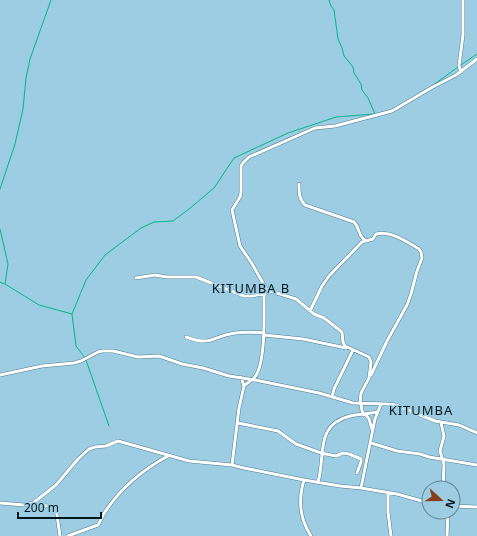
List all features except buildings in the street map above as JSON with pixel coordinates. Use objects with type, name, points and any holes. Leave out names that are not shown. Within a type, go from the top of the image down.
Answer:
[{"type":"street","points":[[461,72],[459,66],[463,35],[463,0]]},
{"type":"street","points":[[270,292],[265,288],[251,262],[240,246],[232,215],[232,208],[240,197],[240,169],[242,163],[249,157],[315,128],[335,126],[392,111],[461,72],[477,59]]},
{"type":"street","points":[[299,184],[300,199],[306,205],[354,222],[361,236],[365,240]]},
{"type":"street","points":[[310,310],[326,280],[365,240],[373,239],[376,234],[379,233],[391,234],[419,249],[422,255],[407,304],[392,329],[361,393],[361,409],[369,419],[373,433]]},
{"type":"street","points":[[136,278],[155,275],[167,277],[192,276],[244,296],[253,296],[270,292],[296,299],[342,332],[343,342],[348,348]]},
{"type":"street","points":[[244,386],[254,379],[259,368],[263,348],[265,288]]},
{"type":"street","points":[[186,337],[207,342],[234,333],[264,334],[303,339],[326,345],[348,348],[370,358],[369,378]]},
{"type":"street","points":[[332,397],[352,350]]},
{"type":"street","points":[[0,375],[42,366],[77,362],[102,351],[113,351],[138,357],[159,356],[182,364],[203,368],[229,376],[254,379],[353,403],[387,404],[400,407],[441,423],[459,425],[477,433]]},
{"type":"street","points":[[232,465],[239,408],[244,386],[241,377]]},
{"type":"street","points":[[361,488],[377,412],[381,404]]},
{"type":"street","points":[[318,482],[321,469],[321,453],[324,437],[330,426],[347,417],[377,412]]},
{"type":"street","points":[[238,423],[278,431],[296,444],[321,453],[336,456],[344,453],[359,458],[361,462],[357,473]]},
{"type":"street","points":[[441,423],[444,436],[440,451],[444,467],[443,480]]},
{"type":"street","points":[[29,505],[37,501],[56,485],[78,460],[92,448],[106,446],[118,441],[168,456],[198,462],[232,465],[304,480],[402,495],[421,501]]},
{"type":"street","points":[[371,443],[397,451],[477,465]]},
{"type":"street","points":[[68,536],[98,525],[107,508],[130,483],[149,467],[168,456]]},
{"type":"street","points":[[304,480],[300,496],[300,506],[304,525],[311,536]]},
{"type":"street","points":[[388,493],[388,512],[391,536]]},
{"type":"street","points":[[0,503],[50,506],[56,508],[60,536]]},
{"type":"street","points":[[461,507],[477,508]]},
{"type":"street","points":[[447,536],[448,520]]},
{"type":"waterway","points":[[0,189],[15,144],[23,109],[26,78],[30,59],[51,0]]},
{"type":"waterway","points":[[329,0],[334,10],[338,39],[344,56],[353,67],[354,73],[361,84],[362,90],[368,98],[375,114]]},
{"type":"waterway","points":[[461,65],[477,54]]},
{"type":"waterway","points":[[432,86],[458,67]]},
{"type":"waterway","points":[[0,229],[8,264],[5,284],[39,305],[72,314],[86,280],[105,255],[141,228],[154,222],[173,221],[189,209],[214,188],[234,158],[288,133],[336,117],[374,114]]},
{"type":"waterway","points":[[0,282],[4,284]]},
{"type":"waterway","points":[[72,314],[76,346],[85,358]]},
{"type":"waterway","points":[[86,360],[109,426]]},
{"type":"district","name":"KITUMBA B","points":[[251,288]]},
{"type":"district","name":"KITUMBA","points":[[421,410]]}]
